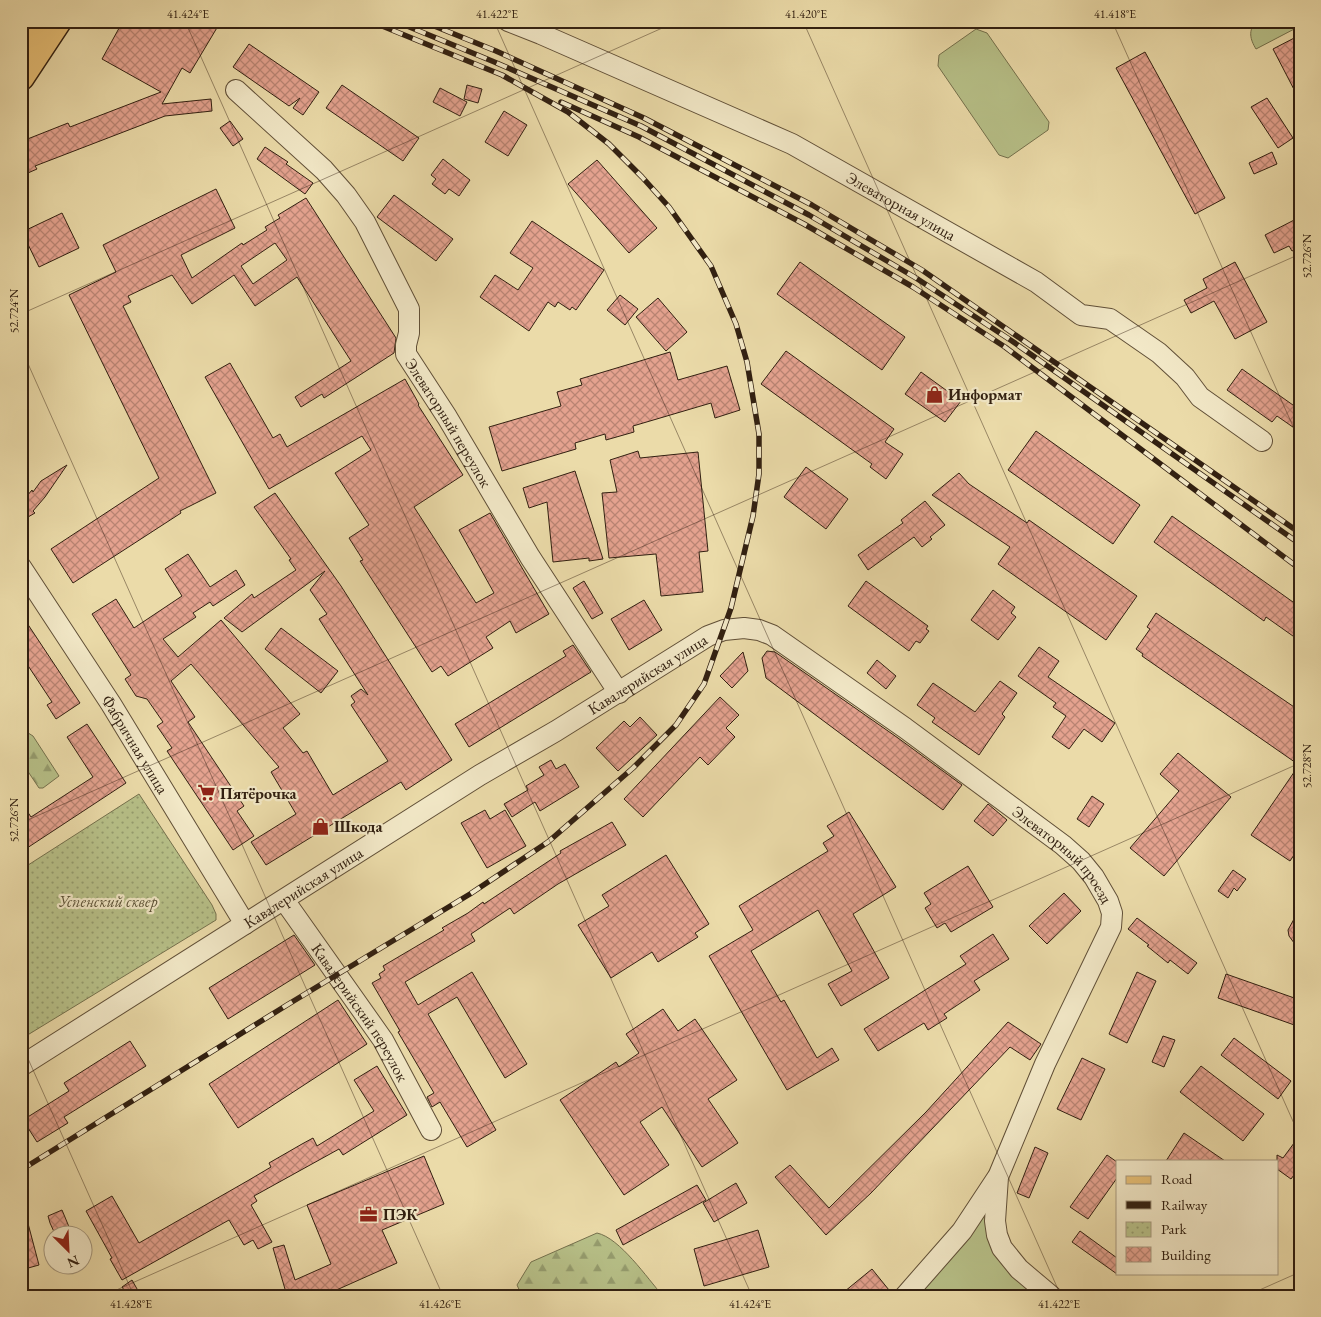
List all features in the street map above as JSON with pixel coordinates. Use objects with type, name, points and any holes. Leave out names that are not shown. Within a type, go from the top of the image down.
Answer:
[{"type":"main road","points":[[21,32],[28,21]]},
{"type":"main road","points":[[21,78],[58,21]]},
{"type":"street","name":"Элеваторная улица","points":[[508,21],[792,144],[1036,282],[1081,315],[1110,319],[1159,353],[1185,377],[1200,398],[1262,441]]},
{"type":"street","name":"Элеваторный переулок","points":[[236,90],[324,170],[346,195],[365,222],[410,310],[406,354],[447,417],[530,557],[618,692]]},
{"type":"street","name":"Фабричная улица","points":[[21,567],[108,700],[245,924]]},
{"type":"street","name":"Кавалерийская улица","points":[[21,1066],[480,775],[708,636],[724,630],[744,628]]},
{"type":"street","name":"Элеваторный проезд","points":[[744,628],[759,630],[783,642],[905,728],[1063,844],[1087,868],[1111,906],[1112,920],[1108,934],[1045,1064],[998,1177],[997,1235],[1002,1248],[1018,1269],[1051,1296]]},
{"type":"street","name":"Кавалерийский переулок","points":[[284,900],[383,1040],[431,1130]]},
{"type":"street","points":[[905,1296],[962,1231],[998,1177]]},
{"type":"green space","points":[[1256,21],[1300,21],[1300,26],[1256,49],[1251,35]]},
{"type":"green space","points":[[976,29],[987,33],[1049,122],[1048,130],[1008,158],[999,155],[938,66],[939,55]]},
{"type":"green space","points":[[25,731],[33,736],[59,776],[43,788],[39,788],[21,761],[21,732]]},
{"type":"green space","name":"Успенский сквер","points":[[139,794],[212,905],[216,914],[216,920],[21,1039],[21,862],[25,867]]},
{"type":"green space","points":[[987,1210],[1038,1296],[915,1296]]},
{"type":"green space","points":[[597,1233],[606,1236],[624,1250],[663,1296],[522,1296],[517,1285],[531,1262]]},
{"type":"building","points":[[123,21],[221,21],[190,73],[182,68],[162,104],[211,99],[212,111],[165,116],[35,166],[37,169],[21,176],[21,151],[28,148],[25,140],[68,123],[70,127],[161,92],[102,59]]},
{"type":"building","points":[[1300,35],[1300,101],[1273,49]]},
{"type":"building","points":[[249,44],[319,92],[303,115],[293,108],[300,98],[289,106],[233,67]]},
{"type":"building","points":[[1145,52],[1225,198],[1195,214],[1116,68]]},
{"type":"building","points":[[342,85],[419,138],[403,161],[326,108]]},
{"type":"building","points":[[467,85],[482,89],[478,103],[464,99]]},
{"type":"building","points":[[440,88],[467,102],[460,116],[433,102]]},
{"type":"building","points":[[1267,98],[1293,138],[1278,148],[1251,107]]},
{"type":"building","points":[[504,111],[527,125],[508,156],[485,142]]},
{"type":"building","points":[[230,121],[243,139],[233,146],[220,128]]},
{"type":"building","points":[[265,147],[288,162],[286,164],[313,183],[305,194],[257,159]]},
{"type":"building","points":[[1272,152],[1277,164],[1254,174],[1249,163]]},
{"type":"building","points":[[443,159],[470,180],[459,196],[449,189],[445,194],[432,184],[436,179],[431,175]]},
{"type":"building","points":[[597,160],[657,228],[629,253],[568,184]]},
{"type":"building","points":[[216,189],[235,228],[181,255],[192,278],[242,243],[243,245],[267,230],[265,227],[280,218],[278,215],[306,198],[396,338],[394,353],[324,398],[322,394],[301,407],[295,397],[351,361],[297,277],[255,306],[234,275],[192,304],[172,275],[128,296],[131,302],[123,306],[216,493],[180,511],[181,513],[73,583],[51,549],[159,478],[69,295],[116,272],[103,245]],"holes":[[[275,243],[287,260],[253,284],[241,266]]]},
{"type":"building","points":[[394,195],[453,239],[436,261],[377,217]]},
{"type":"building","points":[[62,213],[79,248],[39,267],[22,232]]},
{"type":"building","points":[[1300,217],[1300,247],[1292,251],[1289,246],[1274,253],[1265,235]]},
{"type":"building","points":[[532,221],[604,270],[576,310],[572,307],[570,310],[558,302],[555,307],[548,302],[529,331],[480,297],[495,275],[518,290],[533,268],[510,253]]},
{"type":"building","points":[[800,262],[905,337],[882,370],[777,294]]},
{"type":"building","points":[[1235,262],[1267,322],[1235,339],[1214,301],[1191,313],[1184,300],[1207,288],[1203,279]]},
{"type":"building","points":[[620,295],[638,309],[625,325],[607,310]]},
{"type":"building","points":[[658,298],[687,332],[666,351],[636,317]]},
{"type":"building","points":[[786,351],[894,429],[885,442],[903,454],[886,479],[870,467],[872,464],[761,384]]},
{"type":"building","points":[[670,352],[678,380],[727,366],[740,410],[715,418],[711,403],[633,426],[634,432],[606,440],[605,434],[575,443],[576,449],[502,471],[489,427],[561,406],[557,392],[582,385],[580,379]]},
{"type":"building","points":[[230,363],[273,438],[280,434],[287,447],[405,379],[418,405],[463,475],[414,507],[476,603],[494,593],[459,530],[490,513],[549,614],[516,633],[510,621],[486,637],[493,648],[448,676],[441,666],[432,672],[360,561],[363,560],[349,538],[369,525],[335,473],[371,450],[362,436],[269,489],[205,377]]},
{"type":"building","points":[[1242,369],[1300,410],[1300,432],[1277,416],[1272,422],[1227,390]]},
{"type":"building","points":[[921,372],[961,401],[945,422],[905,394]]},
{"type":"building","points":[[1036,431],[1140,505],[1113,544],[1008,470]]},
{"type":"building","points":[[638,451],[640,458],[698,452],[708,551],[699,552],[703,592],[661,596],[656,554],[609,558],[602,493],[617,492],[610,460]]},
{"type":"building","points":[[67,465],[33,511],[35,513],[21,521],[21,503],[41,481]]},
{"type":"building","points":[[806,467],[848,499],[826,529],[784,497]]},
{"type":"building","points":[[575,471],[603,559],[589,561],[589,558],[553,562],[547,502],[529,508],[523,488]]},
{"type":"building","points":[[959,473],[969,484],[1027,523],[1029,520],[1137,596],[1106,640],[998,564],[1010,547],[932,495]]},
{"type":"building","points":[[275,493],[341,586],[452,760],[406,790],[401,782],[266,865],[251,842],[296,814],[271,772],[279,767],[191,664],[171,681],[195,717],[188,722],[244,806],[237,811],[254,836],[233,850],[167,751],[172,748],[157,726],[163,722],[147,699],[136,696],[125,679],[131,675],[92,614],[116,599],[134,628],[182,596],[165,569],[188,554],[210,587],[236,570],[245,585],[213,606],[210,602],[193,613],[196,617],[163,639],[178,657],[221,620],[300,714],[283,728],[303,753],[307,751],[333,795],[388,761],[351,705],[355,702],[351,696],[361,689],[368,695],[319,619],[327,614],[310,590],[325,571],[242,632],[224,618],[252,594],[254,598],[296,570],[289,560],[291,559],[254,507]]},
{"type":"building","points":[[925,501],[945,525],[930,537],[932,539],[922,547],[914,537],[868,570],[858,555],[903,523],[901,520]]},
{"type":"building","points":[[1172,516],[1300,607],[1300,641],[1266,617],[1264,621],[1154,542]]},
{"type":"building","points":[[584,581],[603,613],[592,619],[573,588]]},
{"type":"building","points":[[866,581],[928,626],[926,629],[929,631],[920,643],[916,641],[909,651],[848,606]]},
{"type":"building","points":[[993,590],[1015,607],[1011,613],[1016,617],[998,640],[971,620]]},
{"type":"building","points":[[644,600],[662,630],[629,650],[611,619]]},
{"type":"building","points":[[1156,613],[1300,711],[1300,846],[1290,861],[1251,835],[1299,765],[1142,656],[1143,654],[1136,649],[1150,629],[1147,627]]},
{"type":"building","points":[[21,614],[80,703],[56,719],[47,705],[52,702],[21,655]]},
{"type":"building","points":[[281,628],[338,671],[321,693],[265,649]]},
{"type":"building","points":[[573,645],[591,672],[469,747],[455,724],[566,656],[563,651]]},
{"type":"building","points":[[1039,647],[1059,661],[1048,677],[1115,723],[1102,742],[1084,729],[1069,749],[1052,737],[1066,716],[1053,707],[1056,703],[1018,676]]},
{"type":"building","points":[[767,651],[775,652],[962,785],[943,810],[766,678],[762,658]]},
{"type":"building","points":[[743,652],[748,671],[732,688],[720,676]]},
{"type":"building","points":[[877,660],[896,676],[886,689],[867,673]]},
{"type":"building","points":[[1000,681],[1017,693],[1002,714],[1005,717],[979,755],[932,722],[935,718],[917,705],[933,683],[975,712]]},
{"type":"building","points":[[720,697],[739,715],[726,728],[735,737],[708,765],[700,757],[643,817],[624,799]]},
{"type":"building","points":[[640,717],[657,735],[618,771],[596,748],[624,721],[630,727]]},
{"type":"building","points":[[87,724],[126,783],[21,852],[21,802],[31,817],[93,777],[67,737]]},
{"type":"building","points":[[1178,753],[1231,797],[1164,876],[1130,848],[1179,791],[1160,774]]},
{"type":"building","points":[[551,760],[556,769],[565,764],[579,787],[540,811],[535,802],[512,817],[504,804],[528,790],[526,786],[544,775],[539,767]]},
{"type":"building","points":[[1092,796],[1104,804],[1089,827],[1077,819]]},
{"type":"building","points":[[988,804],[1007,820],[993,836],[974,821]]},
{"type":"building","points":[[485,810],[490,819],[505,810],[526,846],[487,868],[461,823]]},
{"type":"building","points":[[849,812],[896,887],[853,914],[889,978],[841,1006],[828,984],[852,971],[818,910],[751,951],[781,1002],[784,1000],[817,1058],[832,1048],[839,1060],[787,1090],[709,956],[753,930],[739,906],[828,851],[823,843],[834,836],[827,826]]},
{"type":"building","points":[[612,822],[626,845],[558,884],[514,914],[510,908],[471,934],[475,941],[405,982],[418,1005],[472,972],[527,1064],[505,1078],[457,997],[428,1014],[496,1130],[467,1147],[440,1102],[432,1107],[427,1097],[434,1093],[372,983],[381,978],[379,974],[385,970],[383,966],[444,930],[442,928],[483,902],[484,904],[561,853],[560,851]]},
{"type":"building","points":[[666,855],[709,924],[695,933],[698,937],[658,962],[652,952],[611,978],[578,925],[609,906],[602,895]]},
{"type":"building","points":[[968,866],[993,907],[951,932],[945,923],[937,928],[925,908],[931,904],[924,893]]},
{"type":"building","points":[[1233,870],[1246,879],[1237,891],[1234,888],[1228,898],[1218,891]]},
{"type":"building","points":[[1064,893],[1081,911],[1047,944],[1029,926]]},
{"type":"building","points":[[1300,908],[1300,951],[1289,936],[1288,930]]},
{"type":"building","points":[[1137,918],[1197,963],[1188,974],[1170,960],[1168,963],[1128,929]]},
{"type":"building","points":[[993,934],[1009,959],[974,981],[980,990],[944,1014],[947,1018],[928,1030],[924,1023],[878,1051],[864,1029],[966,964],[960,956]]},
{"type":"building","points":[[294,935],[315,965],[228,1019],[209,988]]},
{"type":"building","points":[[1137,972],[1156,981],[1127,1043],[1109,1034]]},
{"type":"building","points":[[1226,974],[1300,1000],[1300,1027],[1218,998]]},
{"type":"building","points":[[338,1000],[367,1044],[238,1128],[209,1084]]},
{"type":"building","points":[[663,1009],[678,1031],[695,1019],[737,1080],[708,1099],[738,1143],[702,1167],[662,1107],[640,1122],[669,1165],[624,1195],[560,1100],[616,1062],[619,1067],[639,1053],[626,1034]]},
{"type":"building","points":[[1008,1022],[1041,1044],[1030,1060],[1010,1047],[871,1193],[826,1235],[775,1177],[790,1165],[829,1208],[926,1112]]},
{"type":"building","points":[[1163,1036],[1175,1040],[1164,1067],[1152,1062]]},
{"type":"building","points":[[1234,1038],[1291,1081],[1278,1099],[1221,1055]]},
{"type":"building","points":[[130,1041],[146,1066],[64,1117],[68,1123],[37,1142],[23,1120],[69,1091],[64,1083]]},
{"type":"building","points":[[1082,1058],[1105,1069],[1081,1120],[1057,1109]]},
{"type":"building","points":[[377,1066],[407,1115],[343,1155],[339,1149],[254,1196],[257,1201],[251,1205],[272,1242],[258,1249],[253,1240],[244,1245],[229,1220],[122,1280],[86,1211],[112,1196],[139,1243],[271,1167],[269,1163],[302,1144],[313,1138],[317,1146],[374,1111],[354,1080]]},
{"type":"building","points":[[1201,1066],[1264,1114],[1243,1141],[1180,1092]]},
{"type":"building","points":[[1184,1133],[1224,1160],[1167,1160]]},
{"type":"building","points":[[1300,1135],[1300,1167],[1291,1179],[1278,1170],[1277,1155],[1283,1158]]},
{"type":"building","points":[[1035,1147],[1048,1153],[1029,1198],[1017,1193]]},
{"type":"building","points":[[1107,1155],[1116,1161],[1116,1179],[1088,1219],[1070,1207]]},
{"type":"building","points":[[424,1156],[444,1204],[382,1230],[397,1263],[323,1296],[287,1296],[273,1248],[284,1245],[295,1280],[331,1264],[307,1205]]},
{"type":"building","points":[[736,1183],[747,1203],[714,1222],[703,1203]]},
{"type":"building","points":[[697,1185],[706,1200],[623,1245],[616,1230]]},
{"type":"building","points":[[62,1210],[68,1224],[50,1224],[48,1216]]},
{"type":"building","points":[[25,1212],[39,1265],[21,1270],[21,1213]]},
{"type":"building","points":[[758,1230],[769,1267],[704,1286],[694,1249]]},
{"type":"building","points":[[1080,1231],[1116,1257],[1116,1273],[1072,1242]]},
{"type":"building","points":[[872,1269],[889,1290],[881,1296],[839,1296]]},
{"type":"building","points":[[132,1280],[141,1296],[128,1296],[122,1287]]},
{"type":"railway","points":[[21,1170],[470,894],[548,842],[633,768],[676,725],[704,684],[731,608],[753,516],[759,474],[759,434],[747,362],[736,324],[711,266],[669,207],[642,177],[609,144],[568,112],[502,75],[370,21]]},
{"type":"railway","points":[[395,21],[641,126],[809,215],[916,278],[1012,341],[1300,544]]},
{"type":"railway","points":[[422,21],[496,51],[644,118],[812,205],[922,270],[1300,533]]},
{"type":"railway","points":[[561,102],[639,137],[804,224],[913,287],[1005,347],[1300,569]]},
{"type":"place","name":"Информат","points":[[934,394]]},
{"type":"place","name":"Пятёрочка","points":[[206,793]]},
{"type":"place","name":"Шкода","points":[[320,826]]},
{"type":"place","name":"ПЭК","points":[[369,1214]]}]
